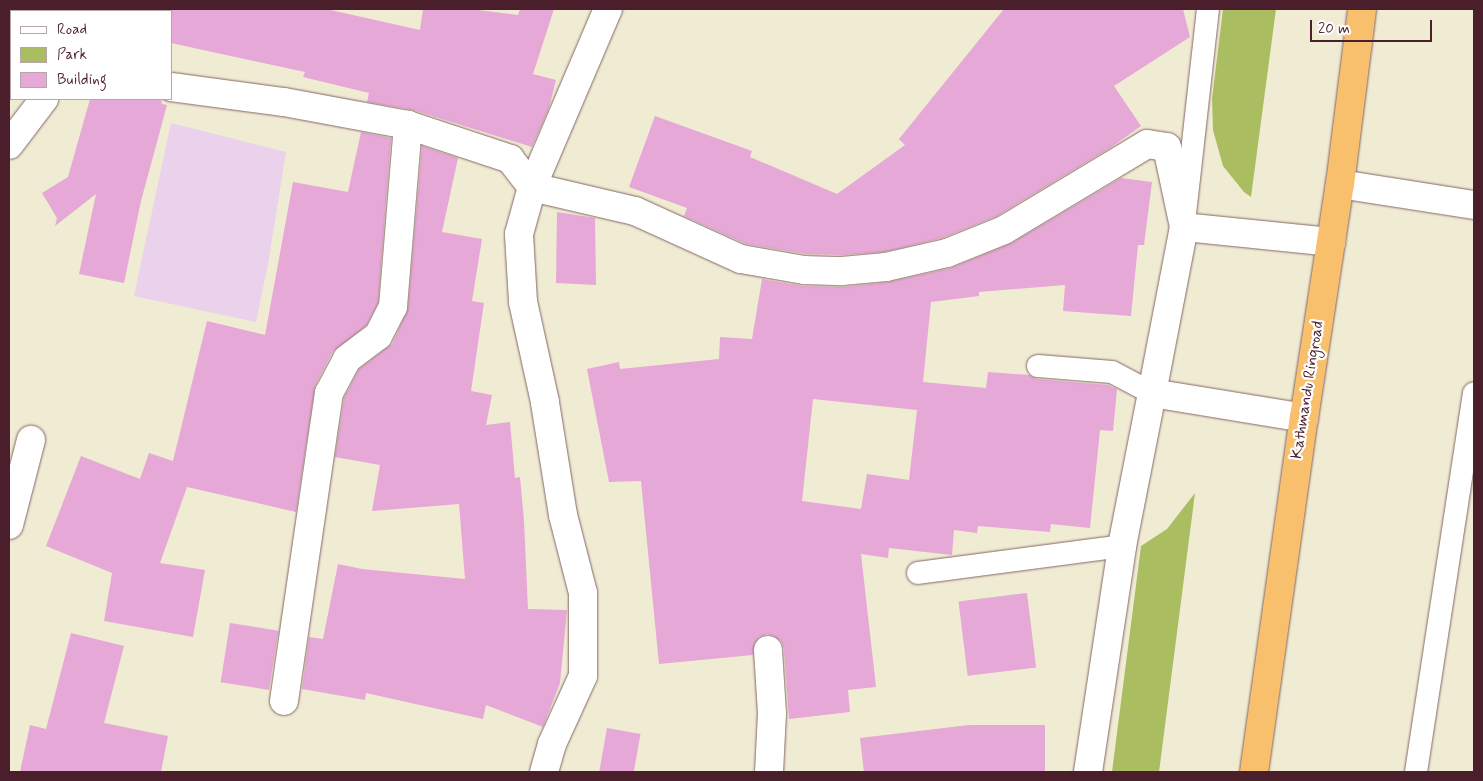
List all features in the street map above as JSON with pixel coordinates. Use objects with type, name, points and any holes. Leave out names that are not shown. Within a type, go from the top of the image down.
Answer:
[{"type":"highway","name":"Kathmandu Ringroad","points":[[1254,772],[1304,418],[1340,184],[1362,9]]},
{"type":"street","points":[[544,772],[552,744],[583,676],[583,593],[563,515],[545,402],[523,302],[519,234],[532,187],[608,9]]},
{"type":"street","points":[[172,87],[284,102],[408,125],[510,159],[532,187],[635,211],[741,259],[804,270],[842,271],[886,267],[947,253],[1004,230],[1147,144],[1167,147],[1184,227],[1122,546],[1088,772]]},
{"type":"street","points":[[9,145],[43,100]]},
{"type":"street","points":[[284,701],[329,393],[347,359],[378,336],[393,307],[408,125]]},
{"type":"street","points":[[1340,184],[1474,205]]},
{"type":"street","points":[[1184,227],[1331,242]]},
{"type":"street","points":[[1152,393],[1304,418]]},
{"type":"street","points":[[9,525],[31,440]]},
{"type":"street","points":[[768,650],[772,713],[769,772]]},
{"type":"lane","points":[[1184,227],[1208,9]]},
{"type":"lane","points":[[1038,366],[1112,372],[1152,393]]},
{"type":"lane","points":[[1416,772],[1474,393]]},
{"type":"lane","points":[[918,573],[1122,546]]},
{"type":"shaded area","points":[[171,123],[286,152],[268,264],[256,322],[134,296]]},
{"type":"green space","points":[[1223,9],[1276,9],[1251,197],[1244,192],[1223,166],[1213,130],[1212,99]]},
{"type":"green space","points":[[1195,493],[1159,772],[1112,772],[1141,546],[1167,529]]},
{"type":"building","points":[[326,9],[420,30],[423,9],[470,9],[518,15],[520,9],[554,9],[533,74],[556,80],[549,108],[532,147],[413,110],[367,102],[369,93],[303,77],[305,72],[172,43],[171,10]]},
{"type":"building","points":[[1004,9],[1183,9],[1190,37],[1114,86],[1141,126],[1110,148],[997,216],[942,238],[884,252],[842,255],[806,254],[746,244],[684,216],[687,208],[629,187],[655,116],[752,151],[750,157],[837,194],[905,145],[899,139]]},
{"type":"building","points":[[90,100],[161,100],[162,104],[167,105],[141,201],[124,283],[79,274],[96,194],[55,226],[57,218],[42,193],[68,177]]},
{"type":"building","points":[[361,132],[391,138],[378,303],[366,326],[333,351],[315,386],[296,512],[187,487],[160,563],[205,570],[193,637],[104,621],[112,573],[46,546],[81,456],[140,479],[149,453],[173,461],[207,321],[265,335],[293,182],[348,192]]},
{"type":"building","points":[[422,146],[458,158],[442,232],[482,239],[472,301],[484,303],[471,391],[492,395],[486,425],[510,422],[515,478],[520,477],[528,609],[567,610],[560,683],[543,727],[486,705],[483,719],[366,693],[365,700],[302,689],[309,637],[323,639],[338,564],[362,569],[465,579],[459,504],[372,511],[380,465],[335,457],[344,398],[359,369],[392,344],[408,309]]},
{"type":"building","points":[[1121,178],[1152,182],[1144,245],[1138,245],[1131,316],[1063,311],[1065,285],[979,292],[979,296],[931,302],[923,382],[986,388],[988,372],[1029,375],[1037,379],[1108,385],[1117,389],[1113,431],[1100,430],[1090,528],[1051,524],[1050,532],[978,526],[977,533],[954,530],[952,555],[889,548],[888,558],[861,554],[876,687],[848,690],[850,712],[789,719],[784,649],[781,641],[767,634],[759,637],[754,644],[753,655],[659,664],[641,481],[609,482],[587,369],[619,362],[620,369],[719,359],[720,337],[752,339],[762,279],[803,286],[843,287],[889,282],[951,268],[1012,243]],"holes":[[[813,399],[917,410],[909,480],[867,474],[861,509],[802,501]]]},
{"type":"building","points":[[557,212],[595,218],[596,285],[556,283]]},
{"type":"building","points":[[1027,593],[1036,667],[968,676],[959,601]]},
{"type":"building","points":[[230,623],[278,631],[269,690],[221,682]]},
{"type":"building","points":[[71,633],[124,646],[104,723],[168,736],[161,772],[20,772],[30,725],[46,729]]},
{"type":"building","points":[[969,725],[1045,725],[1045,772],[864,772],[860,738]]},
{"type":"building","points":[[607,728],[640,734],[634,772],[599,772]]}]
